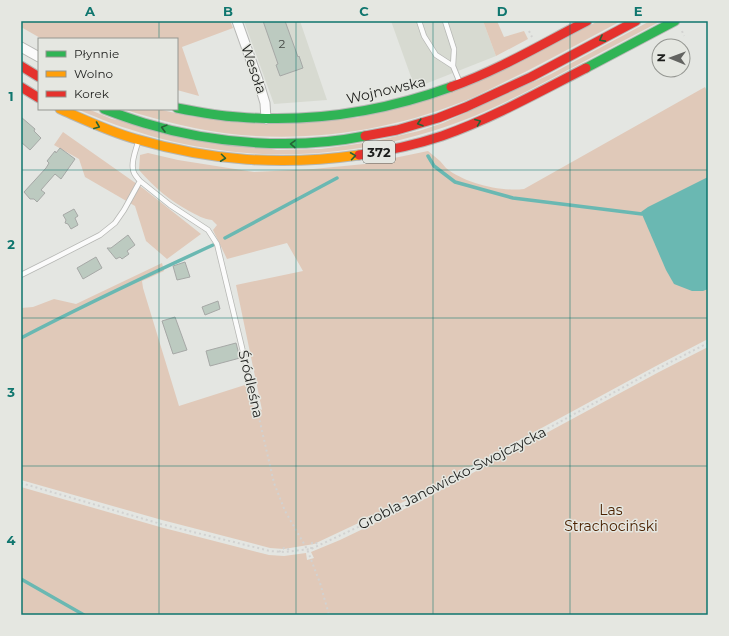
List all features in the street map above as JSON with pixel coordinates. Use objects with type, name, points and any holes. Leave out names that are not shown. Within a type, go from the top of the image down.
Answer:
[{"type":"main road","name":"Wojnowska","points":[[178,108],[246,118],[299,119],[355,113],[403,103],[460,84],[587,21]]},
{"type":"main road","name":"372","points":[[107,110],[172,130],[229,140],[258,143],[299,144],[361,138],[439,118],[487,98],[538,73],[636,21]]},
{"type":"main road","name":"372","points":[[62,110],[84,121],[110,131],[165,148],[224,158],[258,161],[326,160],[388,150],[451,133],[545,90],[675,21]]},
{"type":"main road","points":[[21,66],[38,76]]},
{"type":"main road","points":[[21,87],[38,97]]},
{"type":"street","name":"Wesoła","points":[[237,21],[265,103],[266,119]]},
{"type":"street","points":[[21,47],[38,56]]},
{"type":"lane","points":[[419,21],[424,36],[436,55],[453,66]]},
{"type":"lane","points":[[445,21],[454,49],[453,66],[460,84]]},
{"type":"lane","points":[[21,275],[100,235],[115,223],[124,210],[140,180],[132,169],[139,140]]},
{"type":"lane","name":"Śródleśna","points":[[140,180],[170,205],[208,230],[217,244],[252,389]]},
{"type":"path","name":"Grobla Janowicko-Swojczycka","points":[[21,483],[161,524],[262,550],[291,552],[311,549],[420,498],[657,369],[708,343]]},
{"type":"path","name":"Śródleśna","points":[[252,389],[274,483],[286,511],[307,549],[320,583],[329,615]]},
{"type":"path","points":[[311,549],[312,543],[314,542],[320,545]]},
{"type":"path","points":[[698,615],[708,610]]},
{"type":"shaded area","points":[[244,21],[300,21],[327,100],[274,104]]},
{"type":"shaded area","points":[[391,21],[483,21],[496,56],[415,88]]},
{"type":"green space","points":[[21,21],[230,21],[233,28],[182,47],[199,96],[178,90],[178,38],[40,38],[21,27]]},
{"type":"green space","points":[[483,21],[497,21],[504,37],[524,31],[528,39],[496,56]]},
{"type":"green space","points":[[598,21],[621,21],[525,72],[474,97],[418,117],[360,130],[300,136],[271,137],[241,135],[181,125],[126,110],[162,110],[194,117],[357,118],[565,39]]},
{"type":"green space","points":[[650,21],[661,21],[526,92],[464,120],[405,139],[344,150],[281,154],[250,153],[208,148],[174,142],[140,133],[79,110],[90,110],[112,119],[277,150],[321,149],[371,142],[419,131],[443,123],[551,74]]},
{"type":"green space","points":[[705,87],[708,93],[708,339],[418,495],[314,544],[284,549],[270,548],[162,520],[21,480],[21,308],[33,307],[54,299],[76,304],[162,263],[164,271],[142,281],[179,406],[248,384],[250,404],[262,410],[236,285],[303,271],[287,243],[227,259],[213,230],[217,225],[212,220],[200,217],[182,207],[157,188],[139,170],[140,155],[148,153],[178,160],[254,172],[313,169],[365,164],[428,151],[446,168],[473,182],[494,188],[515,190],[524,189]]},
{"type":"green space","points":[[63,132],[144,189],[201,234],[167,259],[146,241],[135,206],[85,177],[79,159],[54,145]]},
{"type":"green space","name":"Las Strachociński","points":[[708,347],[708,615],[21,615],[21,487],[160,527],[269,555],[284,556],[306,553],[307,560],[314,558],[311,552],[340,540],[421,501]]},
{"type":"water","points":[[708,177],[708,289],[703,291],[692,291],[674,284],[666,270],[641,212]]},
{"type":"building","points":[[263,21],[285,21],[303,68],[280,76],[276,65],[278,64]]},
{"type":"building","points":[[21,117],[35,129],[34,131],[41,138],[30,150],[21,142]]},
{"type":"building","points":[[60,148],[75,159],[61,179],[55,174],[41,190],[45,193],[37,202],[34,199],[30,199],[24,192],[46,168],[49,163],[47,161],[55,151],[56,153]]},
{"type":"building","points":[[74,209],[78,216],[75,218],[78,225],[71,229],[68,224],[65,223],[66,220],[63,215]]},
{"type":"building","points":[[128,235],[135,245],[127,251],[129,254],[122,259],[120,257],[116,259],[107,248],[111,248]]},
{"type":"building","points":[[96,257],[102,268],[83,279],[77,268]]},
{"type":"building","points":[[185,262],[190,277],[177,280],[173,266]]},
{"type":"building","points":[[218,301],[220,309],[205,315],[202,307]]},
{"type":"building","points":[[175,317],[187,350],[173,354],[162,321]]},
{"type":"building","points":[[236,343],[240,358],[210,366],[206,351]]},
{"type":"waterway","points":[[428,156],[434,166],[455,182],[513,198],[642,214]]},
{"type":"waterway","points":[[225,238],[337,178]]},
{"type":"waterway","points":[[21,338],[116,290],[213,245]]},
{"type":"waterway","points":[[21,579],[84,615]]},
{"type":"traffic: fast","points":[[586,68],[675,21]]},
{"type":"traffic: fast","points":[[178,108],[215,115],[238,117],[319,117],[373,109],[425,96],[451,87]]},
{"type":"traffic: fast","points":[[107,110],[170,130],[198,136],[254,143],[311,143],[365,136]]},
{"type":"traffic: slow","points":[[62,110],[98,126],[126,136],[164,146],[219,157],[274,161],[359,155]]},
{"type":"traffic: jam","points":[[451,87],[503,65],[587,21]]},
{"type":"traffic: jam","points":[[365,136],[397,130],[438,118],[466,107],[531,77],[636,21]]},
{"type":"traffic: jam","points":[[21,66],[38,76]]},
{"type":"traffic: jam","points":[[359,155],[411,145],[461,129],[516,104],[586,68]]},
{"type":"traffic: jam","points":[[21,87],[38,97]]}]
